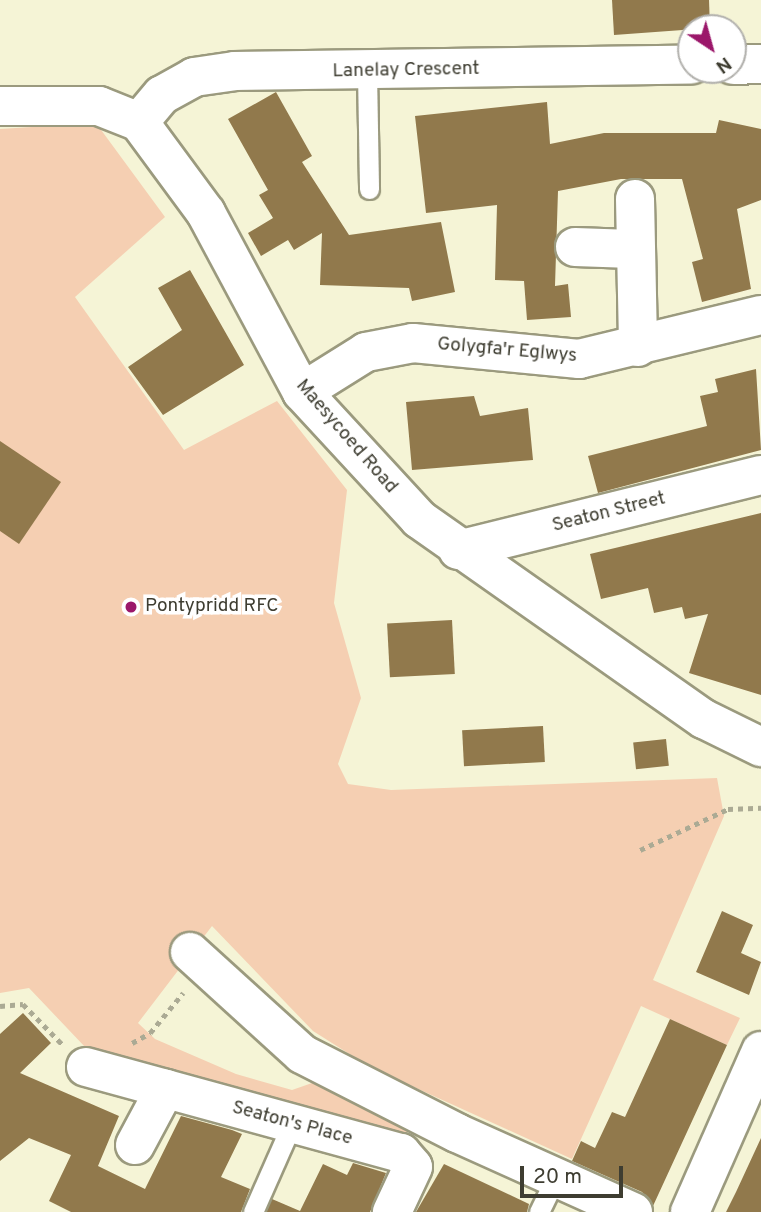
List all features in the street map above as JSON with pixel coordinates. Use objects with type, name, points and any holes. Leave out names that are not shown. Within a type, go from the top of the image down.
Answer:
[{"type":"street","name":"Lanelay Crescent","points":[[139,122],[162,95],[194,77],[234,71],[367,72],[677,65]]},
{"type":"street","points":[[0,106],[99,106],[139,122]]},
{"type":"street","name":"Maesycoed Road","points":[[139,122],[206,213],[302,392],[419,519],[458,550],[704,719],[761,747]]},
{"type":"street","points":[[635,199],[632,249],[638,347]]},
{"type":"street","points":[[575,247],[632,249]]},
{"type":"street","name":"Golygfa'r Eglwys","points":[[302,392],[366,352],[413,343],[579,359],[638,347],[761,315]]},
{"type":"street","name":"Seaton Street","points":[[458,550],[761,475]]},
{"type":"street","points":[[197,959],[302,1054],[547,1195],[633,1212]]},
{"type":"street","points":[[690,1212],[761,1051]]},
{"type":"street","name":"Seaton's Place","points":[[86,1067],[291,1126],[401,1153],[412,1167],[392,1212]]},
{"type":"street","points":[[135,1145],[165,1089]]},
{"type":"lane","points":[[367,72],[369,189]]},
{"type":"lane","points":[[253,1212],[291,1126]]},
{"type":"path","points":[[640,850],[728,809],[761,808]]},
{"type":"path","points":[[0,1006],[23,1004],[86,1067],[150,1033],[197,959]]},
{"type":"shaded area","points":[[96,123],[165,217],[75,297],[184,450],[277,401],[347,490],[334,603],[361,698],[338,764],[348,784],[391,790],[717,778],[724,816],[653,980],[740,1018],[727,1045],[641,1006],[572,1159],[370,1067],[313,1031],[212,926],[138,1023],[155,1039],[236,1074],[292,1090],[315,1082],[414,1129],[403,1135],[123,1063],[86,1048],[29,988],[0,993],[0,129]]},
{"type":"building","points":[[612,0],[709,0],[710,14],[677,14],[677,30],[614,35]]},
{"type":"building","points":[[276,92],[312,156],[302,162],[349,235],[441,222],[455,292],[412,301],[409,288],[320,285],[322,233],[294,250],[288,240],[261,256],[248,233],[273,218],[259,195],[268,190],[228,119]]},
{"type":"building","points":[[547,102],[550,144],[604,133],[716,133],[719,120],[761,129],[761,200],[737,209],[751,289],[702,302],[692,262],[703,259],[682,179],[621,179],[558,191],[555,286],[568,284],[571,317],[527,320],[524,281],[495,280],[497,205],[426,213],[415,116]]},
{"type":"building","points":[[190,270],[244,365],[163,415],[128,367],[182,330],[158,288]]},
{"type":"building","points":[[756,369],[761,450],[598,493],[588,456],[707,426],[700,396],[718,392],[715,379]]},
{"type":"building","points":[[474,396],[480,416],[528,408],[533,460],[412,470],[406,402]]},
{"type":"building","points":[[0,441],[61,482],[19,544],[0,531]]},
{"type":"building","points":[[761,513],[761,695],[689,673],[708,614],[685,619],[682,607],[654,613],[648,588],[601,599],[590,554]]},
{"type":"building","points":[[452,620],[455,674],[390,677],[387,623]]},
{"type":"building","points":[[543,726],[545,762],[464,766],[462,730]]},
{"type":"building","points":[[666,739],[669,766],[636,769],[633,742]]},
{"type":"building","points":[[722,911],[753,925],[741,953],[761,962],[749,995],[696,972]]},
{"type":"building","points":[[23,1013],[51,1043],[20,1073],[119,1116],[98,1166],[145,1189],[181,1116],[232,1130],[242,1134],[221,1177],[250,1189],[241,1212],[71,1212],[49,1201],[71,1155],[29,1138],[0,1161],[0,1034]]},
{"type":"building","points":[[670,1019],[727,1045],[653,1206],[642,1192],[572,1161],[581,1141],[595,1148],[612,1112],[625,1117]]},
{"type":"building","points":[[761,1138],[761,1212],[726,1212],[736,1192]]},
{"type":"building","points":[[353,1163],[386,1173],[370,1212],[266,1212],[272,1199],[300,1211],[323,1164],[347,1175]]},
{"type":"building","points":[[444,1164],[529,1204],[527,1212],[416,1212]]},
{"type":"place","name":"Pontypridd RFC","points":[[131,607]]}]
